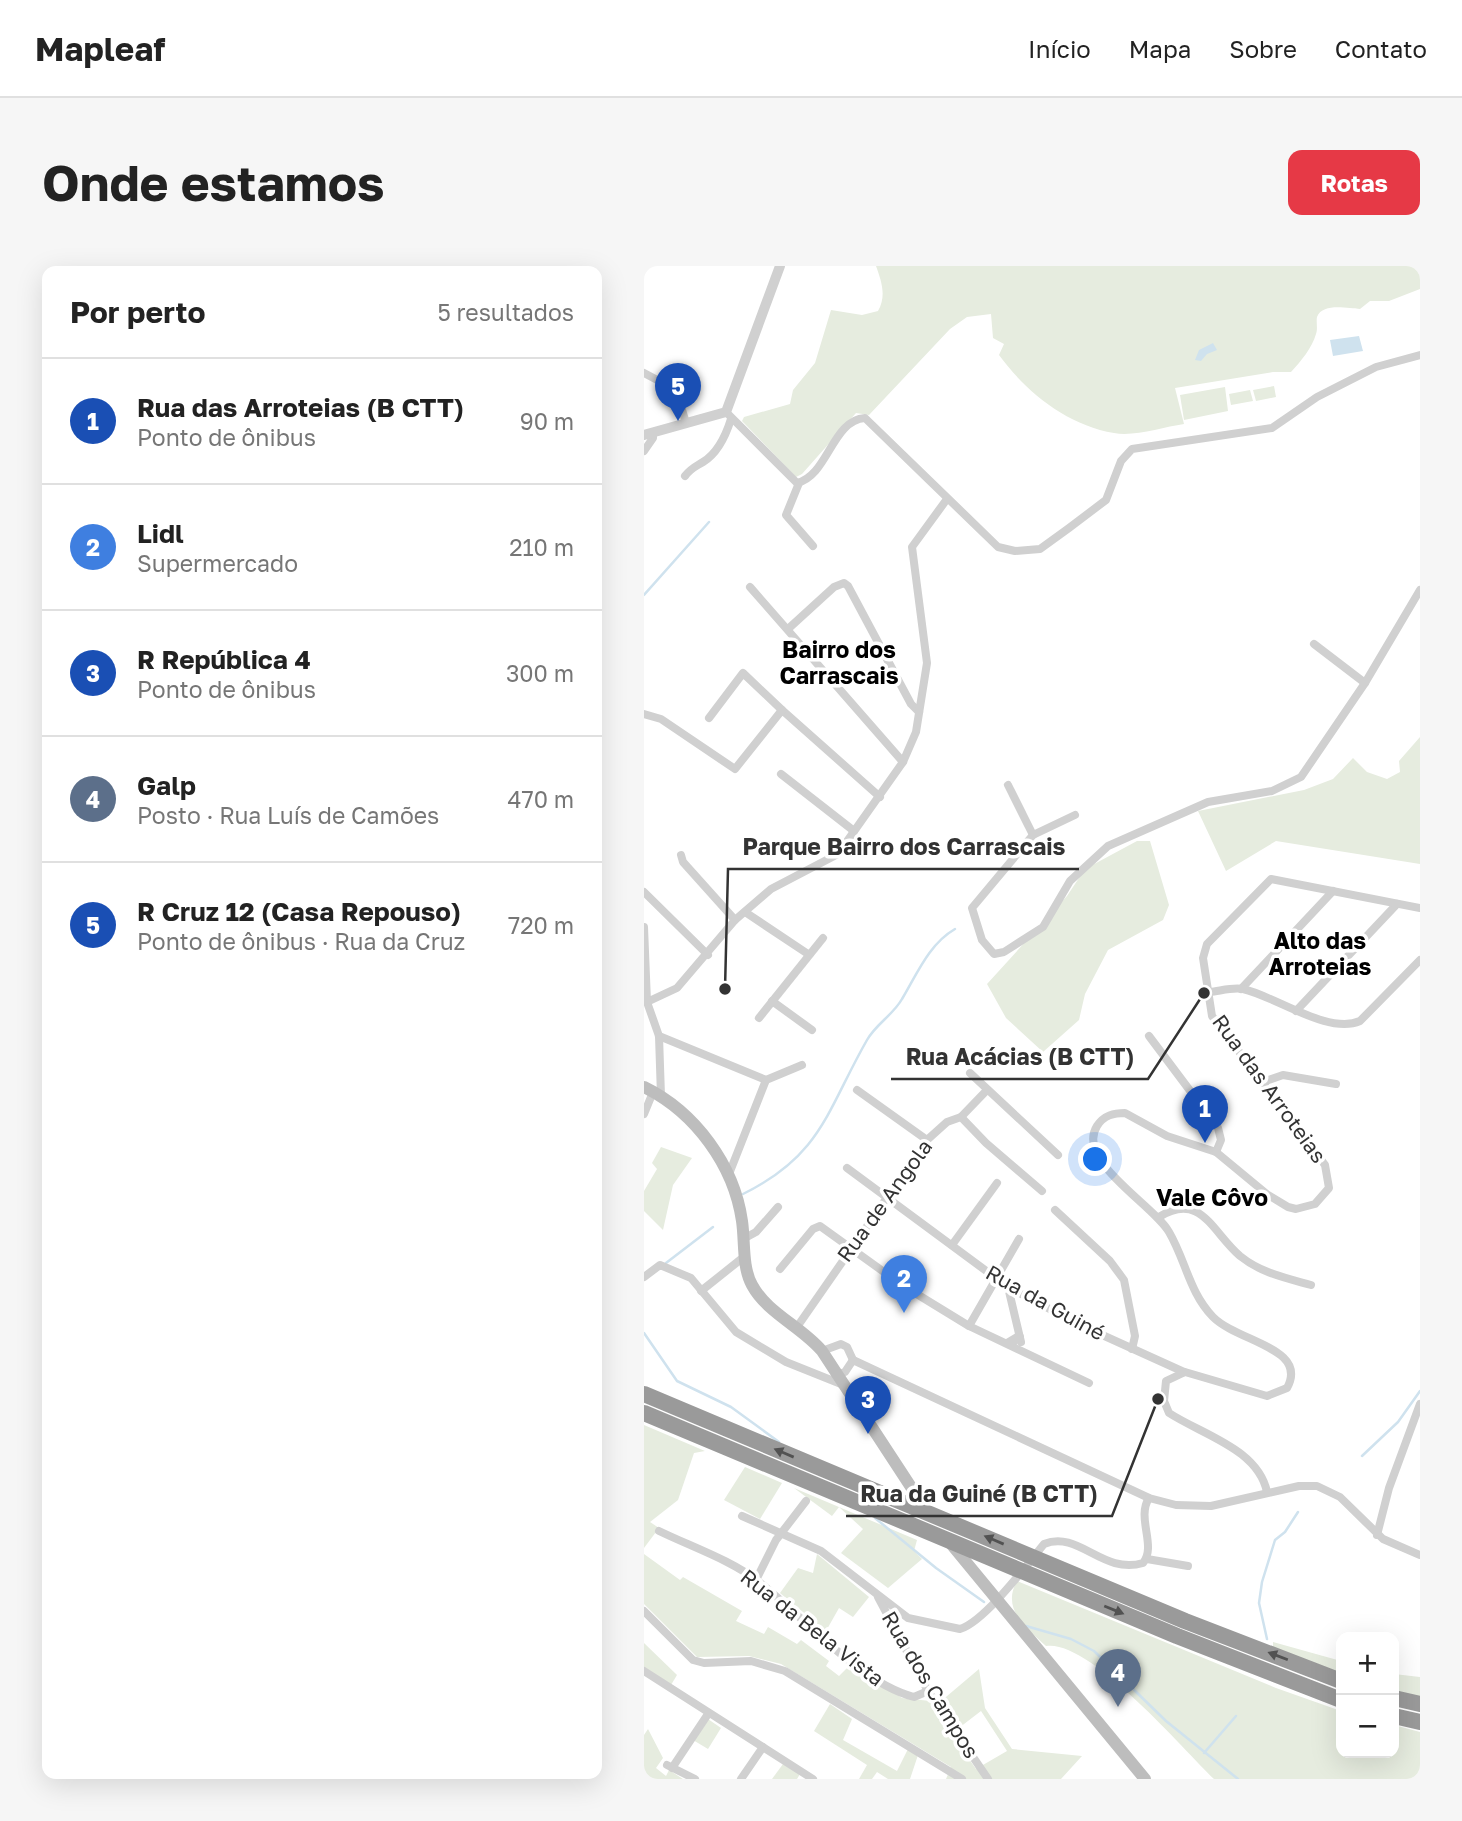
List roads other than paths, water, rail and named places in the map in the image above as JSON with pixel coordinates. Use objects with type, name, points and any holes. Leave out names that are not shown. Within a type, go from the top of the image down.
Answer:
[{"type":"highway","points":[[644,1394],[1057,1567],[1336,1679]]},
{"type":"highway","points":[[644,1413],[1051,1584],[1336,1698]]},
{"type":"highway","points":[[1399,1699],[1420,1704]]},
{"type":"highway","points":[[1399,1717],[1420,1722]]},
{"type":"main road","points":[[653,1092],[702,1133],[729,1174],[740,1207],[752,1285],[766,1304],[797,1326],[822,1351],[889,1456],[962,1560],[1146,1779]]},
{"type":"street","points":[[685,476],[691,468],[705,462],[723,441],[729,415],[780,266]]},
{"type":"street","points":[[813,546],[786,514],[799,483],[808,478],[845,429],[857,419],[866,418],[998,547],[1014,551],[1040,549],[1106,500],[1121,461],[1132,449],[1272,428],[1317,397],[1376,367],[1420,355]]},
{"type":"street","points":[[644,373],[676,390],[686,424]]},
{"type":"street","points":[[648,433],[729,415]]},
{"type":"street","points":[[729,415],[792,480],[799,483]]},
{"type":"street","points":[[644,451],[653,438],[648,433]]},
{"type":"street","points":[[647,1008],[677,988],[708,955],[735,920],[779,884],[832,859],[880,797],[903,762],[913,742],[927,663],[912,547],[947,499]]},
{"type":"street","points":[[788,629],[834,587],[844,583],[911,704],[919,712]]},
{"type":"street","points":[[750,587],[903,762]]},
{"type":"street","points":[[1075,815],[1033,835],[972,908],[986,946],[996,955],[1043,927],[1070,881],[1108,846],[1208,802],[1272,791],[1298,780],[1365,683],[1420,590]]},
{"type":"street","points":[[1314,644],[1365,683]]},
{"type":"street","points":[[709,718],[743,673],[880,797]]},
{"type":"street","points":[[644,714],[661,719],[735,769],[782,710]]},
{"type":"street","points":[[781,774],[854,831]]},
{"type":"street","points":[[1008,785],[1033,835]]},
{"type":"street","points":[[681,855],[683,862],[735,920]]},
{"type":"street","name":"Rua das Arroteias","points":[[1185,1372],[1267,1396],[1287,1388],[1292,1365],[1282,1354],[1239,1336],[1204,1307],[1194,1292],[1170,1233],[1159,1217],[1098,1160],[1092,1146],[1099,1123],[1114,1113],[1125,1113],[1167,1136],[1216,1152],[1268,1195],[1288,1207],[1296,1209],[1315,1204],[1329,1188],[1325,1165],[1212,1016],[1203,958],[1207,944],[1271,879],[1333,891]]},
{"type":"street","points":[[1241,989],[1333,891],[1420,908]]},
{"type":"street","points":[[644,892],[708,955]]},
{"type":"street","points":[[1296,1011],[1397,904]]},
{"type":"street","points":[[745,912],[808,954]]},
{"type":"street","points":[[644,927],[647,1008],[659,1036],[653,1092],[644,1114]]},
{"type":"street","points":[[760,1018],[823,938]]},
{"type":"street","points":[[1210,992],[1241,989],[1296,1011],[1349,1026],[1360,1021],[1420,960]]},
{"type":"street","points":[[772,1001],[812,1030]]},
{"type":"street","points":[[659,1036],[766,1080],[802,1065]]},
{"type":"street","points":[[1149,1036],[1218,1128],[1221,1140],[1216,1152]]},
{"type":"street","points":[[970,1073],[1058,1155]]},
{"type":"street","points":[[1263,1082],[1283,1075],[1336,1084]]},
{"type":"street","points":[[729,1174],[766,1080]]},
{"type":"street","points":[[857,1090],[927,1140]]},
{"type":"street","name":"Rua de Angola","points":[[797,1326],[927,1140],[947,1122],[961,1117],[988,1090]]},
{"type":"street","points":[[961,1117],[986,1143],[1042,1191]]},
{"type":"street","name":"Rua da Guiné","points":[[847,1168],[1008,1287],[1132,1349],[1185,1372]]},
{"type":"street","points":[[951,1245],[997,1183]]},
{"type":"street","points":[[745,1238],[757,1232],[778,1207]]},
{"type":"street","points":[[1159,1217],[1177,1207],[1194,1210],[1241,1257],[1264,1272],[1311,1285]]},
{"type":"street","points":[[1055,1210],[1110,1261],[1124,1280],[1135,1336],[1132,1349]]},
{"type":"street","points":[[780,1269],[816,1227],[824,1228],[850,1249],[969,1326],[1014,1340],[1024,1350],[1089,1383]]},
{"type":"street","points":[[969,1326],[994,1278],[1019,1239]]},
{"type":"street","points":[[701,1291],[746,1256]]},
{"type":"street","points":[[644,1277],[664,1266],[691,1278],[736,1332],[786,1362],[838,1379],[853,1360]]},
{"type":"street","points":[[1008,1287],[1013,1306],[1014,1340]]},
{"type":"street","points":[[1013,1306],[1031,1299]]},
{"type":"street","points":[[822,1351],[841,1344],[847,1347],[853,1360],[1149,1498],[1196,1507],[1299,1486],[1317,1486],[1331,1491],[1377,1535],[1420,1555]]},
{"type":"street","points":[[1159,1361],[1166,1381],[1164,1401],[1170,1413],[1249,1460],[1264,1479],[1267,1493]]},
{"type":"street","points":[[1166,1381],[1185,1372]]},
{"type":"street","points":[[1377,1535],[1389,1488],[1420,1404]]},
{"type":"street","points":[[1147,1559],[1143,1520],[1149,1498]]},
{"type":"street","points":[[756,1580],[781,1533],[806,1501]]},
{"type":"street","points":[[742,1516],[821,1551],[874,1589],[908,1618],[960,1629],[968,1627],[995,1600],[1044,1544],[1055,1540],[1066,1542],[1121,1566],[1147,1559],[1188,1566]]},
{"type":"street","name":"Rua da Bela Vista","points":[[659,1531],[756,1580],[864,1670],[889,1687],[914,1697],[928,1692]]},
{"type":"street","name":"Rua dos Campos","points":[[874,1589],[928,1692],[989,1779]]},
{"type":"street","points":[[644,1611],[694,1660],[704,1663],[751,1661],[785,1671],[962,1779]]},
{"type":"street","points":[[644,1672],[813,1779]]},
{"type":"street","points":[[695,1779],[669,1766],[708,1714]]},
{"type":"street","points":[[741,1779],[762,1747]]},
{"type":"water","points":[[1359,336],[1363,351],[1333,356],[1330,340]]},
{"type":"water","points":[[1213,343],[1217,350],[1207,354],[1201,361],[1195,360],[1199,350]]},
{"type":"waterway","points":[[644,595],[709,522]]},
{"type":"waterway","points":[[743,1194],[769,1179],[806,1147],[820,1129],[871,1034],[898,1005],[931,951],[955,929]]},
{"type":"waterway","points":[[666,1263],[713,1227]]},
{"type":"waterway","points":[[644,1333],[677,1381],[731,1407],[779,1442]]},
{"type":"waterway","points":[[1362,1456],[1398,1422],[1420,1391]]},
{"type":"waterway","points":[[1267,1639],[1259,1603],[1262,1582],[1275,1540],[1285,1532],[1298,1512]]},
{"type":"waterway","points":[[875,1518],[936,1568],[984,1602]]},
{"type":"waterway","points":[[1026,1626],[1071,1639],[1094,1651],[1166,1721],[1238,1779]]},
{"type":"waterway","points":[[1204,1753],[1236,1716]]},
{"type":"place","name":"R Cruz 12 (Casa Repouso)","points":[[678,421]]},
{"type":"place","name":"Parque Bairro dos Carrascais","points":[[725,989]]},
{"type":"place","name":"Rua Acácias (B CTT)","points":[[1204,993]]},
{"type":"place","name":"Rua das Arroteias (B CTT)","points":[[1205,1143]]},
{"type":"place","name":"Lidl","points":[[904,1313]]},
{"type":"place","name":"Rua da Guiné (B CTT)","points":[[1158,1399]]},
{"type":"place","name":"R República 4","points":[[868,1434]]},
{"type":"place","name":"Galp","points":[[1118,1707]]},
{"type":"district","name":"Bairro dos Carrascais","points":[[839,663]]},
{"type":"district","name":"Alto das Arroteias","points":[[1320,954]]},
{"type":"district","name":"Vale Côvo","points":[[1212,1198]]}]
